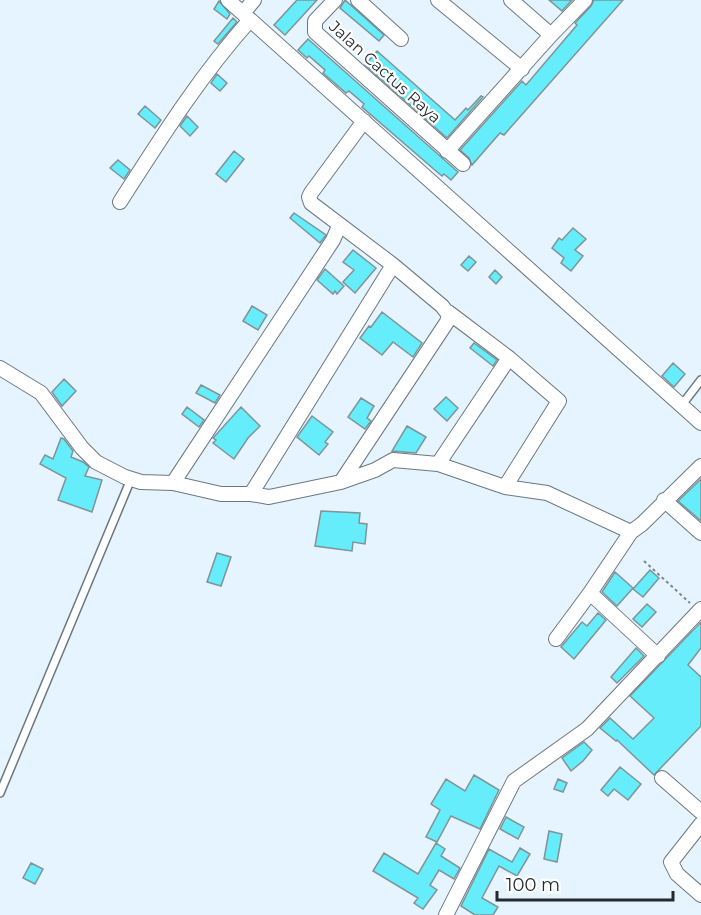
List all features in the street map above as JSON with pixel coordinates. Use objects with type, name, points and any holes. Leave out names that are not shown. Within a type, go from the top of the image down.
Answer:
[{"type":"street","points":[[228,0],[701,423]]},
{"type":"street","points":[[120,202],[176,113],[226,47],[254,0]]},
{"type":"street","name":"Jalan Cactus Raya","points":[[335,0],[315,21],[315,32],[463,164]]},
{"type":"street","points":[[358,0],[401,39]]},
{"type":"street","points":[[438,0],[522,69]]},
{"type":"street","points":[[512,0],[550,35]]},
{"type":"street","points":[[447,151],[550,35],[585,0]]},
{"type":"street","points":[[364,121],[309,197],[311,203],[393,265],[559,401],[506,487]]},
{"type":"street","points":[[173,483],[333,240],[339,226]]},
{"type":"street","points":[[251,494],[393,265]]},
{"type":"street","points":[[341,482],[447,322],[448,312]]},
{"type":"street","points":[[438,464],[509,358]]},
{"type":"street","points":[[0,368],[41,393],[82,448],[96,462],[141,482],[173,483],[222,494],[251,494],[269,497],[341,482],[375,470],[393,460],[438,464],[506,487],[547,493],[631,532]]},
{"type":"street","points":[[556,639],[631,532],[701,466]]},
{"type":"street","points":[[664,500],[701,533]]},
{"type":"street","points":[[590,593],[658,656]]},
{"type":"street","points":[[446,915],[514,782],[588,729],[700,610]]},
{"type":"street","points":[[662,778],[701,812]]},
{"type":"street","points":[[701,824],[671,862],[676,874],[701,895]]},
{"type":"lane","points":[[681,406],[701,380]]},
{"type":"lane","points":[[0,793],[131,479]]},
{"type":"path","points":[[644,561],[700,610]]},
{"type":"building","points":[[297,0],[317,0],[285,35],[274,25]]},
{"type":"building","points":[[345,0],[384,35],[379,41],[340,8]]},
{"type":"building","points":[[549,0],[572,0],[562,11]]},
{"type":"building","points":[[594,0],[623,0],[504,135],[500,133],[472,165],[469,158],[460,150],[522,81],[526,85],[577,25],[575,23]]},
{"type":"building","points":[[219,1],[230,14],[227,19],[214,9]]},
{"type":"building","points":[[233,18],[237,22],[218,44],[214,41]]},
{"type":"building","points":[[308,39],[458,172],[451,180],[436,171],[362,107],[364,104],[349,91],[346,93],[323,73],[325,70],[298,50]]},
{"type":"building","points":[[377,51],[455,120],[466,108],[468,110],[481,96],[483,97],[447,138],[365,65]]},
{"type":"building","points":[[217,74],[227,83],[220,91],[211,83]]},
{"type":"building","points":[[145,106],[161,120],[155,128],[138,114]]},
{"type":"building","points":[[187,116],[198,127],[190,136],[180,126]]},
{"type":"building","points":[[234,151],[244,159],[226,182],[216,174]]},
{"type":"building","points":[[118,160],[130,170],[124,179],[110,168]]},
{"type":"building","points":[[294,213],[326,235],[320,243],[290,218]]},
{"type":"building","points":[[573,228],[586,239],[575,250],[583,256],[571,271],[561,263],[564,258],[552,248],[559,238],[562,240]]},
{"type":"building","points":[[353,250],[376,268],[355,293],[343,282],[354,270],[343,262]]},
{"type":"building","points":[[469,256],[476,262],[468,271],[461,265]]},
{"type":"building","points":[[325,269],[344,286],[337,294],[335,291],[333,294],[317,280]]},
{"type":"building","points":[[495,270],[502,277],[496,284],[489,277]]},
{"type":"building","points":[[252,306],[267,315],[258,330],[243,321]]},
{"type":"building","points":[[382,312],[422,343],[413,357],[393,342],[382,355],[360,338]]},
{"type":"building","points":[[474,343],[497,360],[493,366],[470,348]]},
{"type":"building","points":[[673,363],[685,374],[674,387],[662,376]]},
{"type":"building","points":[[64,379],[76,391],[62,406],[52,392]]},
{"type":"building","points":[[201,385],[220,395],[215,403],[196,393]]},
{"type":"building","points":[[446,397],[458,408],[447,421],[434,409]]},
{"type":"building","points":[[361,398],[374,406],[367,418],[371,421],[365,429],[348,417]]},
{"type":"building","points":[[187,407],[204,420],[199,427],[182,414]]},
{"type":"building","points":[[241,407],[260,426],[248,438],[234,459],[213,443],[216,440],[213,438]]},
{"type":"building","points":[[312,416],[333,432],[325,442],[328,444],[319,455],[297,437]]},
{"type":"building","points":[[407,426],[426,437],[416,453],[392,451]]},
{"type":"building","points":[[61,438],[73,451],[71,457],[89,467],[85,476],[102,480],[92,512],[58,500],[66,478],[40,464],[45,455],[53,459]]},
{"type":"building","points":[[701,479],[701,521],[678,501]]},
{"type":"building","points":[[321,511],[360,513],[359,523],[367,524],[365,544],[353,542],[352,551],[315,546]]},
{"type":"building","points":[[217,553],[231,557],[221,586],[207,582]]},
{"type":"building","points":[[650,570],[659,578],[643,597],[633,589]]},
{"type":"building","points":[[615,572],[633,588],[617,606],[602,592]]},
{"type":"building","points":[[647,604],[656,612],[642,627],[633,619]]},
{"type":"building","points":[[598,613],[606,620],[574,659],[561,647],[582,622],[587,626]]},
{"type":"building","points":[[701,622],[701,648],[688,665],[701,677],[701,726],[654,775],[617,740],[600,728],[610,718],[633,739],[654,718],[630,696]]},
{"type":"building","points":[[636,648],[644,656],[617,683],[611,677]]},
{"type":"building","points":[[584,742],[592,750],[571,771],[562,758]]},
{"type":"building","points":[[620,767],[641,784],[628,800],[614,789],[608,796],[601,790]]},
{"type":"building","points":[[474,775],[499,790],[480,829],[451,816],[437,842],[426,837],[440,810],[431,804],[446,779],[465,791]]},
{"type":"building","points":[[558,779],[567,783],[563,792],[554,789]]},
{"type":"building","points":[[506,817],[524,827],[518,839],[500,829]]},
{"type":"building","points":[[549,831],[562,834],[557,862],[544,859]]},
{"type":"building","points":[[436,843],[445,849],[441,856],[460,868],[454,879],[439,870],[430,885],[437,890],[423,909],[414,903],[418,898],[373,871],[384,853],[418,874]]},
{"type":"building","points":[[520,848],[530,854],[517,876],[499,866],[482,898],[498,907],[493,915],[475,915],[461,906],[489,849],[512,862]]},
{"type":"building","points":[[31,863],[43,869],[35,884],[23,878]]}]
